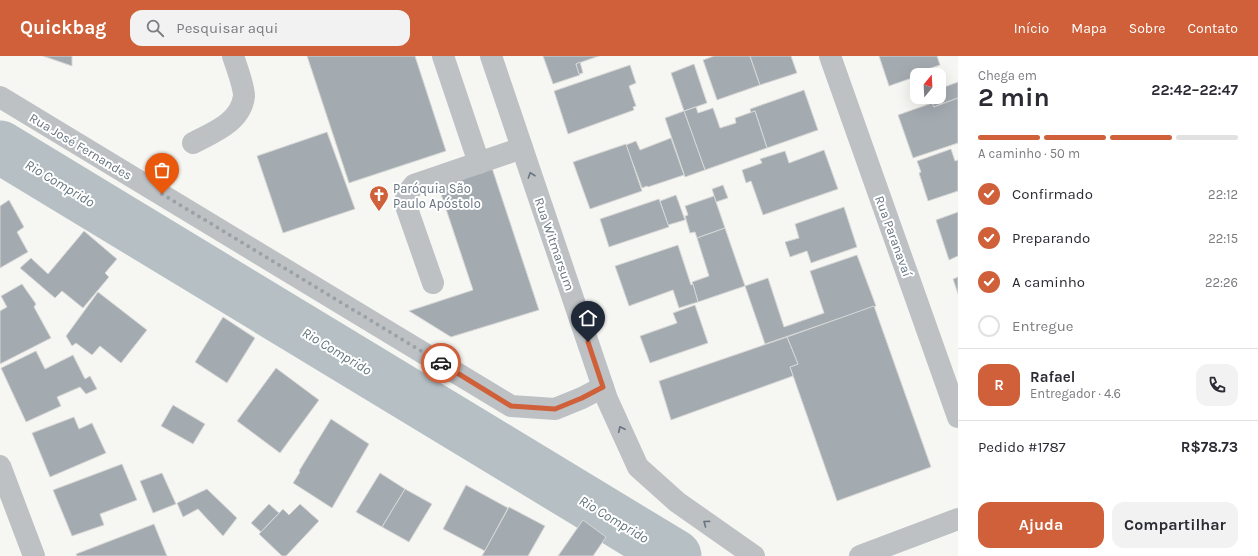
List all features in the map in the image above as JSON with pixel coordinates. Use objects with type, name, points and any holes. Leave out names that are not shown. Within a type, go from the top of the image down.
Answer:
[{"type":"street","points":[[194,143],[226,126],[238,112],[244,95],[233,56]]},
{"type":"street","points":[[443,56],[479,163]]},
{"type":"street","name":"Rua Witmarsum","points":[[491,56],[607,399],[638,467],[677,502],[744,553]]},
{"type":"street","name":"Rua Paranavaí","points":[[830,56],[958,417]]},
{"type":"street","name":"Rua José Fernandes","points":[[0,97],[511,406],[555,409],[582,398],[603,387]]},
{"type":"street","points":[[433,283],[406,203],[407,194],[414,185],[522,148]]},
{"type":"street","points":[[0,466],[34,556]]},
{"type":"street","points":[[860,556],[958,519]]},
{"type":"building","points":[[43,56],[72,56],[72,66]]},
{"type":"building","points":[[307,56],[415,56],[446,151],[349,183]]},
{"type":"building","points":[[543,56],[599,56],[576,64],[580,75],[553,84]]},
{"type":"building","points":[[714,56],[750,56],[760,85],[717,100],[703,60]]},
{"type":"building","points":[[750,56],[791,56],[797,73],[760,85]]},
{"type":"building","points":[[879,56],[937,56],[940,65],[931,68],[910,68],[910,79],[889,86]]},
{"type":"building","points":[[580,62],[583,73],[579,74],[576,64]]},
{"type":"building","points":[[694,64],[707,103],[684,111],[671,73]]},
{"type":"building","points":[[630,65],[636,83],[629,86],[636,106],[633,107],[634,110],[568,134],[554,91]]},
{"type":"building","points":[[958,82],[958,98],[946,102],[946,86]]},
{"type":"building","points":[[804,90],[818,130],[767,148],[755,111],[751,113],[750,109]]},
{"type":"building","points":[[958,98],[958,143],[913,158],[898,115],[929,104],[932,104],[934,107],[946,104],[946,102]]},
{"type":"building","points":[[932,104],[942,104],[934,107]]},
{"type":"building","points":[[696,107],[698,113],[713,108],[720,128],[736,123],[735,118],[755,111],[767,148],[705,170],[684,111]]},
{"type":"building","points":[[684,111],[705,170],[685,177],[665,118]]},
{"type":"building","points":[[327,132],[355,209],[283,233],[257,156]]},
{"type":"building","points":[[671,138],[684,175],[642,188],[626,145],[636,141],[640,150]]},
{"type":"building","points":[[626,144],[642,191],[590,209],[573,162]]},
{"type":"building","points":[[951,149],[955,161],[958,160],[958,191],[928,201],[919,173],[921,172],[917,161]]},
{"type":"building","points":[[824,150],[838,189],[763,215],[751,181],[746,183],[742,170],[762,163],[760,159],[785,151],[789,163]]},
{"type":"building","points":[[492,168],[539,310],[451,337],[409,311],[473,290],[438,185]]},
{"type":"building","points":[[723,185],[728,198],[716,202],[712,189]]},
{"type":"building","points":[[676,195],[685,220],[668,225],[660,201]]},
{"type":"building","points":[[714,196],[725,228],[697,238],[695,232],[690,233],[685,216],[688,215],[685,206]]},
{"type":"building","points":[[659,199],[669,227],[609,247],[600,219]]},
{"type":"building","points":[[9,200],[24,227],[17,232],[28,252],[0,268],[0,206]]},
{"type":"building","points":[[844,207],[857,247],[811,263],[807,251],[790,257],[785,242],[799,238],[795,224]]},
{"type":"building","points":[[958,212],[958,256],[949,260],[936,220]]},
{"type":"building","points":[[725,228],[745,286],[698,302],[692,282],[709,276],[697,238]]},
{"type":"building","points":[[84,231],[117,259],[105,273],[109,277],[83,308],[62,291],[55,298],[20,268],[31,258],[48,274]]},
{"type":"building","points":[[678,245],[691,285],[693,284],[698,302],[679,308],[673,290],[629,306],[615,266]]},
{"type":"building","points":[[857,255],[876,306],[765,344],[745,286],[768,278],[784,327],[824,313],[810,271]]},
{"type":"building","points":[[958,277],[958,294],[953,279]]},
{"type":"building","points":[[22,284],[36,304],[34,307],[51,338],[0,364],[0,311],[7,307],[1,296]]},
{"type":"building","points":[[98,292],[147,330],[121,363],[100,346],[92,355],[76,343],[72,346],[66,336]]},
{"type":"building","points":[[695,305],[708,343],[650,363],[640,336],[677,323],[673,313]]},
{"type":"building","points":[[874,306],[931,467],[837,501],[790,367],[798,364],[787,337]]},
{"type":"building","points":[[223,317],[255,338],[227,383],[195,362]]},
{"type":"building","points":[[787,337],[798,364],[790,367],[793,376],[671,420],[659,381]]},
{"type":"building","points":[[36,351],[45,369],[73,355],[85,379],[90,376],[97,389],[86,394],[80,387],[57,397],[61,406],[26,422],[1,368]]},
{"type":"building","points":[[276,368],[319,400],[280,453],[237,421]]},
{"type":"building","points":[[173,405],[205,424],[193,444],[161,426]]},
{"type":"building","points":[[74,417],[79,429],[92,423],[106,453],[50,477],[32,433]]},
{"type":"building","points":[[331,419],[369,444],[332,508],[293,483]]},
{"type":"building","points":[[122,464],[137,500],[100,514],[104,525],[72,536],[53,490]]},
{"type":"building","points":[[162,473],[176,504],[153,513],[140,481]]},
{"type":"building","points":[[380,473],[405,489],[382,527],[356,512]]},
{"type":"building","points":[[466,485],[508,508],[485,551],[443,529]]},
{"type":"building","points":[[207,489],[237,518],[223,536],[198,509],[183,517],[177,503]]},
{"type":"building","points":[[405,489],[432,504],[409,542],[382,527]]},
{"type":"building","points":[[269,504],[279,513],[261,532],[251,523]]},
{"type":"building","points":[[300,504],[319,521],[286,556],[282,556],[259,534],[283,509],[289,515]]},
{"type":"building","points":[[509,507],[545,526],[528,556],[482,556]]},
{"type":"building","points":[[583,520],[606,537],[593,556],[558,556]]},
{"type":"building","points":[[154,524],[167,556],[77,556],[76,554]]},
{"type":"waterway","name":"Rio Comprido","points":[[0,147],[675,556]]},
{"type":"way so far","points":[[162,194],[441,363]]},
{"type":"place","name":"Paróquia São Paulo Apóstolo","points":[[379,212]]},
{"type":"route","points":[[441,363],[511,406],[555,409],[582,398],[603,387],[588,342]]}]
